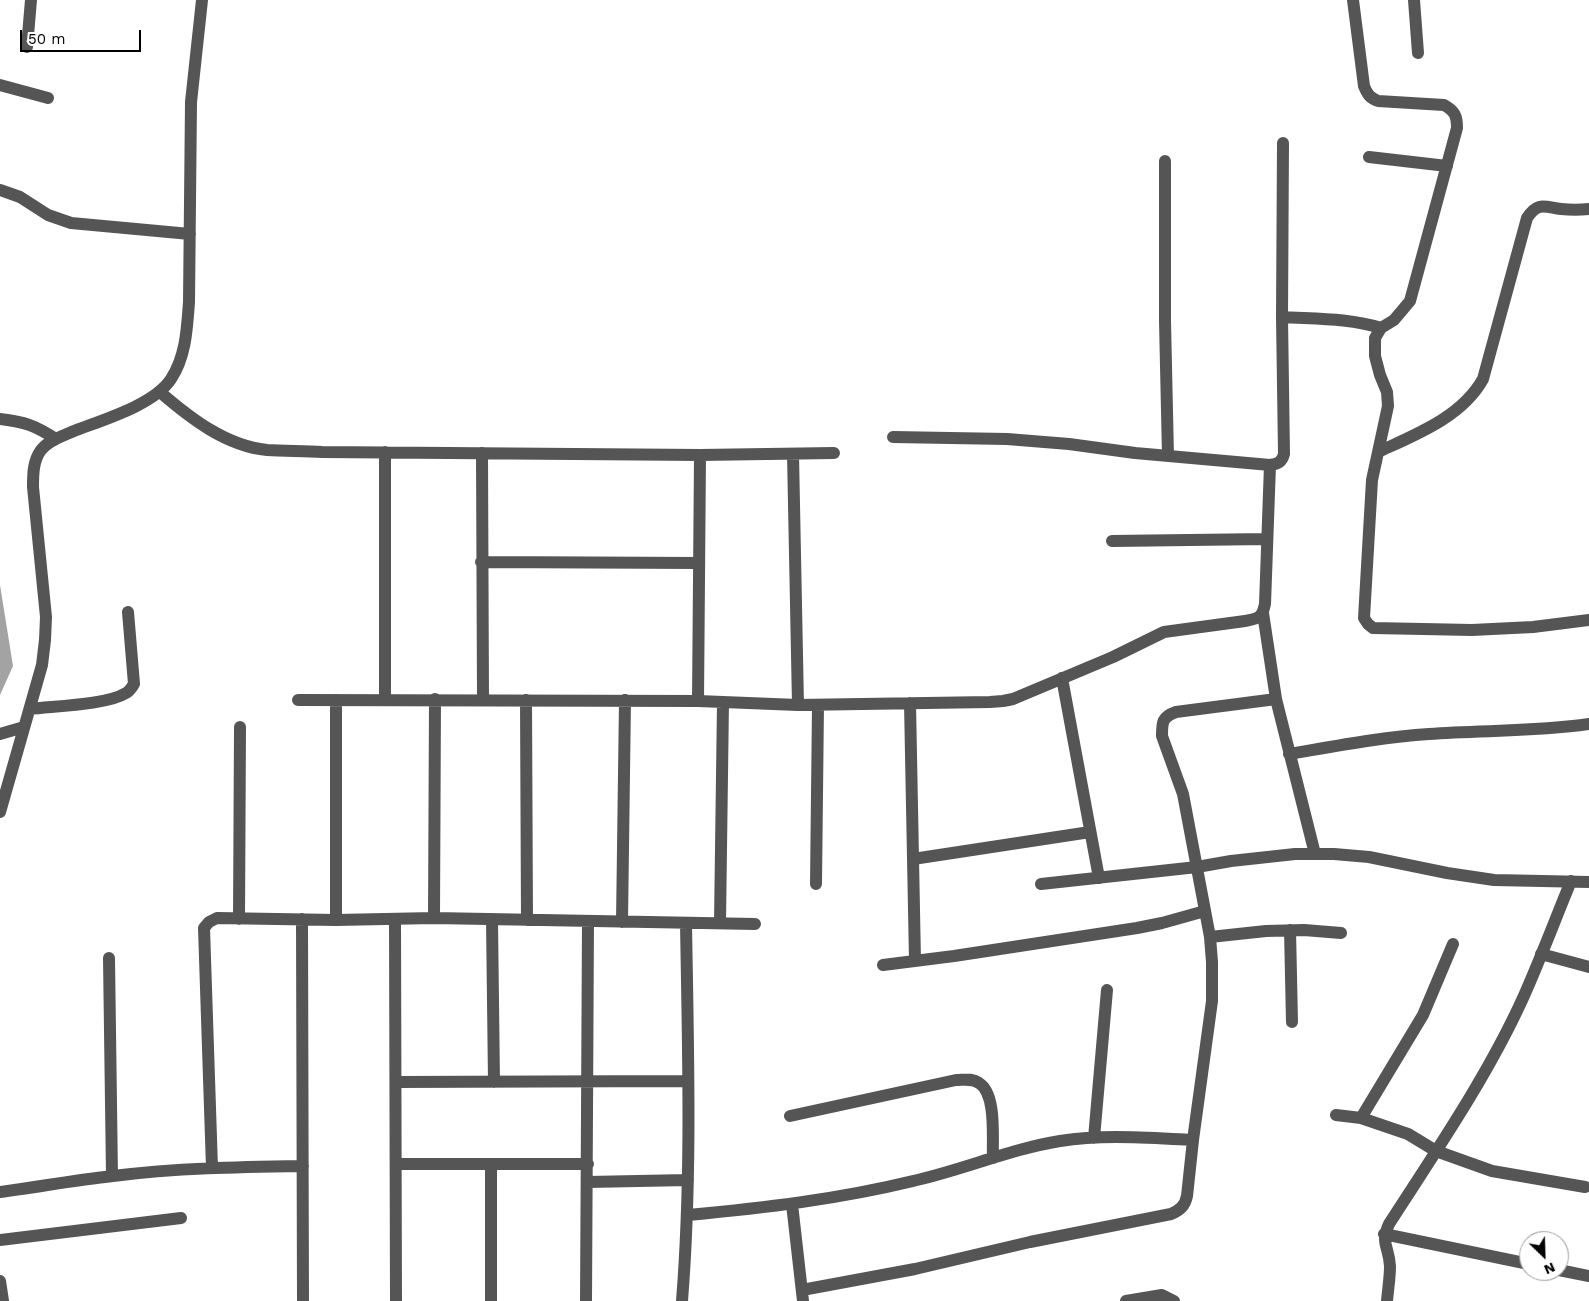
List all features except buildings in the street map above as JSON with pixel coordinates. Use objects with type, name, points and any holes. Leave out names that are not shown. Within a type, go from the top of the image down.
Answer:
[{"type":"street","points":[[27,46],[31,0]]},
{"type":"street","points":[[0,812],[42,665],[45,640],[46,616],[33,487],[33,471],[36,458],[42,448],[56,439],[138,405],[160,392],[171,380],[181,360],[187,333],[189,302],[191,102],[202,0]]},
{"type":"street","points":[[1353,0],[1366,93],[1378,101],[1444,105],[1452,109],[1457,117],[1457,128],[1410,301],[1394,320],[1381,328],[1374,338],[1375,356],[1387,392],[1388,406],[1372,480],[1364,618],[1373,628],[1472,630],[1533,627],[1589,620]]},
{"type":"street","points":[[1414,0],[1418,53]]},
{"type":"street","points":[[0,84],[48,98]]},
{"type":"street","points":[[893,437],[1007,439],[1069,444],[1168,456],[1270,465],[1278,464],[1283,460],[1284,454],[1282,317],[1283,143]]},
{"type":"street","points":[[1369,157],[1446,166]]},
{"type":"street","points":[[1165,160],[1165,320],[1168,456]]},
{"type":"street","points":[[0,190],[20,197],[48,215],[65,221],[190,234]]},
{"type":"street","points":[[1378,452],[1431,428],[1469,399],[1477,389],[1482,380],[1527,218],[1532,210],[1538,206],[1561,209],[1589,209]]},
{"type":"street","points":[[1282,317],[1349,321],[1381,328]]},
{"type":"street","points":[[160,392],[188,416],[213,431],[266,450],[700,455],[834,453]]},
{"type":"street","points":[[0,419],[20,421],[39,428],[56,439]]},
{"type":"street","points":[[385,700],[386,452]]},
{"type":"street","points":[[482,453],[483,699]]},
{"type":"street","points":[[793,454],[798,705]]},
{"type":"street","points":[[698,701],[700,455]]},
{"type":"street","points":[[1270,465],[1265,604],[1263,614],[1276,699],[1315,854]]},
{"type":"street","points":[[1112,540],[1267,539]]},
{"type":"street","points":[[482,562],[699,562]]},
{"type":"street","points":[[30,709],[99,702],[116,698],[128,692],[134,684],[128,612]]},
{"type":"street","points":[[298,700],[625,700],[798,705],[1003,702],[1113,657],[1164,632],[1245,621],[1258,618],[1263,614]]},
{"type":"street","points":[[1062,678],[1099,878]]},
{"type":"street","points":[[792,1204],[802,1296],[1030,1242],[1171,1214],[1179,1210],[1185,1203],[1188,1189],[1212,1001],[1212,962],[1210,937],[1198,867],[1183,794],[1162,736],[1162,726],[1164,719],[1176,712],[1276,699]]},
{"type":"street","points":[[336,700],[336,920]]},
{"type":"street","points":[[434,918],[436,700]]},
{"type":"street","points":[[526,700],[527,920]]},
{"type":"street","points":[[622,922],[625,700]]},
{"type":"street","points":[[720,923],[723,702]]},
{"type":"street","points":[[910,703],[916,961]]},
{"type":"street","points":[[816,884],[818,705]]},
{"type":"street","points":[[1290,754],[1366,741],[1429,734],[1551,728],[1589,724]]},
{"type":"street","points":[[0,734],[24,727]]},
{"type":"street","points":[[239,919],[240,727]]},
{"type":"street","points":[[913,859],[1090,832]]},
{"type":"street","points":[[1041,884],[1296,854],[1334,854],[1369,857],[1494,880],[1589,882]]},
{"type":"street","points":[[1387,1301],[1390,1264],[1384,1234],[1478,1082],[1508,1027],[1523,998],[1570,881]]},
{"type":"street","points":[[883,965],[1137,928],[1205,911]]},
{"type":"street","points":[[212,1168],[204,928],[216,918],[336,920],[434,918],[755,924]]},
{"type":"street","points":[[302,919],[303,1301]]},
{"type":"street","points":[[395,919],[396,1301]]},
{"type":"street","points":[[492,920],[494,1082]]},
{"type":"street","points":[[586,1301],[588,921]]},
{"type":"street","points":[[682,1301],[688,1215],[689,1143],[686,923]]},
{"type":"street","points":[[1210,937],[1290,930],[1341,933]]},
{"type":"street","points":[[1290,930],[1292,1022]]},
{"type":"street","points":[[1361,1118],[1422,1015],[1453,944]]},
{"type":"street","points":[[1541,954],[1589,967]]},
{"type":"street","points":[[110,958],[112,1176]]},
{"type":"street","points":[[1094,1138],[1107,990]]},
{"type":"street","points":[[790,1116],[956,1080],[971,1080],[980,1083],[990,1097],[993,1158]]},
{"type":"street","points":[[396,1082],[688,1081]]},
{"type":"street","points":[[1336,1115],[1361,1118],[1408,1134],[1436,1151],[1492,1171],[1585,1187]]},
{"type":"street","points":[[688,1215],[792,1204],[913,1182],[1018,1150],[1061,1141],[1129,1137],[1193,1140]]},
{"type":"street","points":[[396,1164],[588,1164]]},
{"type":"street","points":[[491,1164],[491,1301]]},
{"type":"street","points":[[0,1192],[112,1176],[212,1168],[303,1166]]},
{"type":"street","points":[[588,1182],[688,1180]]},
{"type":"street","points":[[0,1240],[181,1218]]},
{"type":"street","points":[[1384,1234],[1519,1262]]},
{"type":"street","points":[[1569,1272],[1589,1276]]},
{"type":"street","points":[[0,1281],[3,1301]]},
{"type":"street","points":[[1126,1301],[1162,1295],[1174,1301]]},
{"type":"shaded area","points":[[0,585],[13,666],[0,695]]}]
